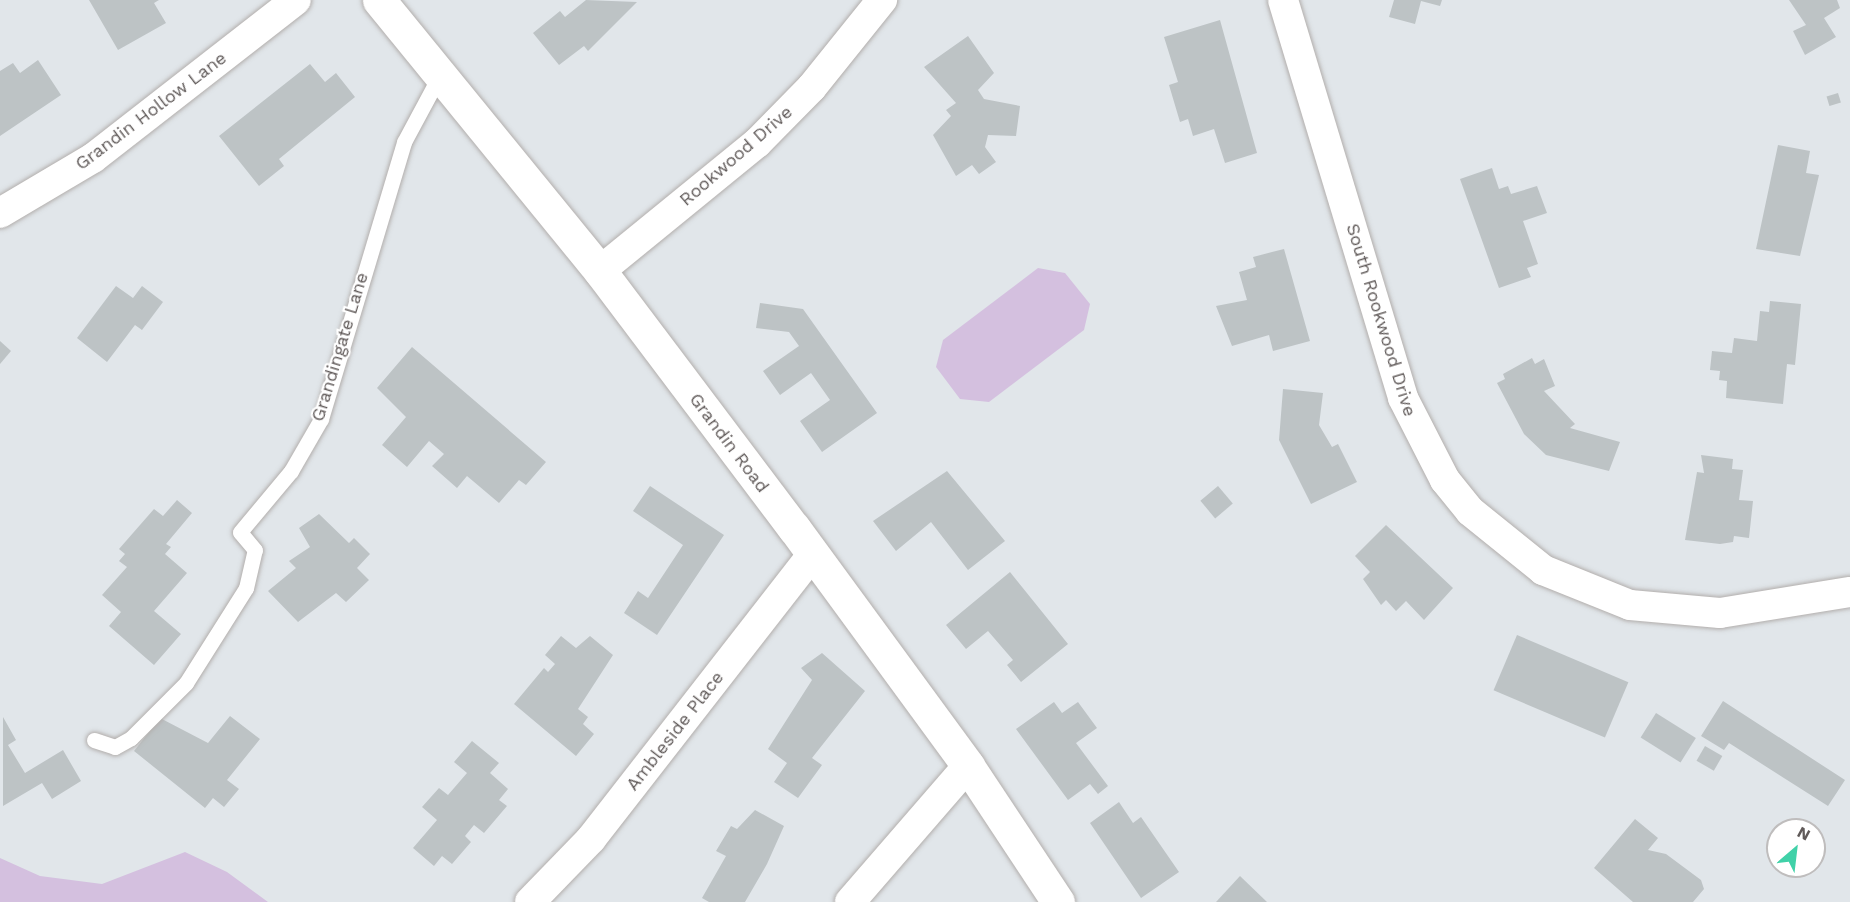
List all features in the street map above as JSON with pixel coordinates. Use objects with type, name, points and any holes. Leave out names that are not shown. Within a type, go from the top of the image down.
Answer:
[{"type":"street","name":"Grandin Hollow Lane","points":[[0,213],[93,158],[296,0]]},
{"type":"street","name":"Grandin Road","points":[[379,0],[600,271],[813,554],[968,766],[1058,902]]},
{"type":"street","name":"Rookwood Drive","points":[[600,271],[757,143],[812,87],[882,0]]},
{"type":"street","name":"South Rookwood Drive","points":[[1283,0],[1403,398],[1429,453],[1470,511],[1543,570],[1630,605],[1720,613],[1850,592]]},
{"type":"street","name":"Ambleside Place","points":[[530,902],[591,839],[813,554]]},
{"type":"street","points":[[850,902],[968,766]]},
{"type":"lane","name":"Grandingate Lane","points":[[94,740],[115,747],[131,738],[186,683],[246,588],[255,550],[240,532],[291,471],[321,419],[404,142],[434,86],[444,80]]},
{"type":"shaded area","points":[[1038,268],[1065,273],[1090,304],[1084,330],[989,402],[960,399],[936,367],[943,340]]},
{"type":"shaded area","points":[[185,852],[227,872],[268,902],[0,902],[0,858],[40,876],[102,884]]},
{"type":"building","points":[[89,0],[159,0],[154,3],[166,23],[118,50]]},
{"type":"building","points":[[586,0],[637,2],[588,51],[584,46],[559,65],[533,33],[560,11],[565,17]]},
{"type":"building","points":[[1394,0],[1442,0],[1440,6],[1421,1],[1415,24],[1389,17]]},
{"type":"building","points":[[1789,0],[1837,0],[1840,8],[1824,18],[1836,37],[1805,55],[1793,31],[1806,25]]},
{"type":"building","points":[[1220,20],[1257,153],[1225,163],[1214,129],[1193,136],[1188,119],[1180,122],[1169,85],[1178,82],[1164,37]]},
{"type":"building","points":[[968,36],[994,73],[978,90],[984,99],[1020,106],[1016,136],[988,135],[985,147],[996,162],[979,174],[972,165],[956,176],[933,135],[951,116],[946,110],[956,103],[924,67]]},
{"type":"building","points":[[38,60],[61,95],[0,136],[0,71],[13,63],[20,73]]},
{"type":"building","points":[[310,64],[325,82],[336,73],[355,97],[279,159],[284,166],[259,186],[219,136]]},
{"type":"building","points":[[1838,93],[1841,103],[1829,106],[1827,97]]},
{"type":"building","points":[[1778,145],[1810,151],[1806,173],[1819,175],[1800,256],[1756,249]]},
{"type":"building","points":[[1492,168],[1499,189],[1508,186],[1511,194],[1537,186],[1547,213],[1523,221],[1538,264],[1527,268],[1531,277],[1499,288],[1460,179]]},
{"type":"building","points":[[1284,249],[1310,341],[1273,351],[1269,335],[1232,346],[1216,306],[1247,300],[1239,272],[1256,267],[1253,257]]},
{"type":"building","points":[[116,286],[133,298],[142,286],[163,302],[142,330],[135,325],[107,362],[77,338]]},
{"type":"building","points":[[1770,301],[1801,304],[1795,365],[1787,364],[1783,404],[1726,398],[1727,381],[1719,380],[1720,371],[1710,370],[1712,351],[1732,353],[1734,338],[1757,341],[1760,311],[1769,312]]},
{"type":"building","points":[[760,303],[803,309],[877,413],[822,452],[800,421],[830,400],[811,373],[780,395],[763,371],[799,346],[789,332],[756,328]]},
{"type":"building","points":[[0,341],[11,351],[0,364]]},
{"type":"building","points":[[412,347],[546,462],[526,485],[519,480],[499,503],[467,476],[457,488],[432,466],[444,454],[429,441],[407,467],[382,445],[406,417],[377,388]]},
{"type":"building","points":[[1532,358],[1535,364],[1544,359],[1555,386],[1544,391],[1575,424],[1570,428],[1620,442],[1609,471],[1546,455],[1524,434],[1497,383],[1505,379],[1503,374]]},
{"type":"building","points":[[1283,389],[1323,393],[1319,425],[1332,447],[1338,444],[1357,482],[1311,504],[1279,440]]},
{"type":"building","points":[[1701,455],[1733,459],[1732,469],[1743,470],[1739,500],[1753,501],[1749,538],[1734,536],[1733,542],[1720,544],[1685,540],[1697,472],[1704,473]]},
{"type":"building","points":[[947,471],[1005,541],[968,570],[931,522],[896,551],[873,521]]},
{"type":"building","points":[[650,486],[724,535],[657,635],[624,613],[638,591],[648,598],[683,545],[633,511]]},
{"type":"building","points":[[1218,486],[1233,504],[1215,518],[1200,501]]},
{"type":"building","points":[[177,500],[192,513],[166,544],[171,547],[165,554],[187,573],[154,611],[181,634],[154,665],[109,626],[121,612],[102,595],[127,567],[119,561],[125,554],[119,549],[154,509],[163,516]]},
{"type":"building","points":[[319,514],[349,543],[354,538],[370,554],[357,568],[369,580],[346,602],[336,593],[298,622],[268,591],[296,568],[289,561],[310,547],[299,528]]},
{"type":"building","points":[[1386,525],[1453,588],[1424,620],[1406,601],[1396,611],[1386,600],[1381,605],[1363,579],[1370,572],[1355,556]]},
{"type":"building","points":[[1010,572],[1068,644],[1021,682],[1007,665],[1013,660],[988,631],[966,649],[946,625]]},
{"type":"building","points":[[1517,635],[1628,682],[1605,738],[1494,690]]},
{"type":"building","points":[[561,636],[576,648],[590,636],[613,655],[578,709],[588,717],[583,724],[594,734],[576,756],[514,704],[544,668],[548,672],[555,664],[545,655]]},
{"type":"building","points":[[822,653],[865,691],[812,758],[822,765],[798,798],[774,782],[787,763],[768,749],[812,680],[801,668]]},
{"type":"building","points":[[1723,701],[1845,780],[1828,806],[1729,743],[1724,750],[1701,736]]},
{"type":"building","points":[[1054,702],[1062,713],[1078,702],[1097,728],[1076,743],[1108,786],[1098,794],[1090,784],[1068,800],[1016,729]]},
{"type":"building","points":[[1656,713],[1696,738],[1680,762],[1641,738]]},
{"type":"building","points":[[230,716],[260,739],[227,780],[239,789],[224,807],[213,798],[205,808],[134,751],[160,718],[208,743]]},
{"type":"building","points":[[3,717],[16,740],[8,745],[25,773],[63,750],[81,781],[52,799],[42,783],[3,806]]},
{"type":"building","points":[[472,741],[499,763],[490,773],[508,789],[499,800],[507,806],[484,833],[474,825],[465,836],[471,842],[452,864],[442,856],[434,866],[413,848],[437,820],[422,807],[439,788],[448,795],[467,773],[454,762]]},
{"type":"building","points":[[1705,746],[1722,756],[1714,771],[1696,761]]},
{"type":"building","points":[[1119,802],[1133,823],[1141,817],[1179,872],[1141,898],[1090,823]]},
{"type":"building","points":[[755,810],[784,826],[767,864],[745,902],[709,902],[702,898],[726,856],[716,851],[731,826],[737,829]]},
{"type":"building","points":[[1635,819],[1658,838],[1648,850],[1666,854],[1701,880],[1704,889],[1693,902],[1633,902],[1594,868]]},
{"type":"building","points":[[1240,876],[1267,902],[1216,902]]}]
